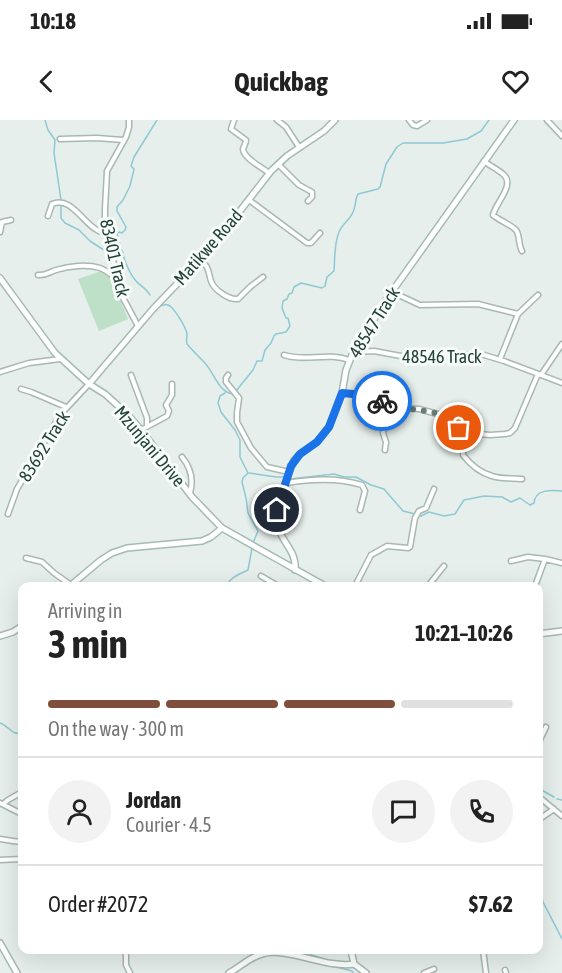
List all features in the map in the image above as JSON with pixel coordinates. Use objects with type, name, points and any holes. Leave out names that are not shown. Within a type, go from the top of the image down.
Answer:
[{"type":"street","name":"83401 Track","points":[[129,120],[124,140],[108,166],[105,209],[107,233],[117,279],[124,302],[138,326]]},
{"type":"street","points":[[234,120],[231,129],[246,140],[244,153],[251,161],[270,173]]},
{"type":"street","points":[[277,120],[286,127],[299,147]]},
{"type":"street","name":"Matikwe Road","points":[[89,384],[153,309],[219,238],[278,164],[335,120]]},
{"type":"street","points":[[409,120],[417,126],[427,120]]},
{"type":"street","name":"48547 Track","points":[[295,570],[295,558],[277,524],[277,510],[294,460],[317,442],[329,427],[342,393],[349,360],[379,310],[514,120]]},
{"type":"street","points":[[547,120],[562,136]]},
{"type":"street","points":[[60,139],[124,140]]},
{"type":"street","points":[[484,161],[507,178],[507,185],[493,215],[516,230],[522,251]]},
{"type":"street","points":[[278,164],[299,185],[312,192],[312,197],[308,201]]},
{"type":"street","points":[[249,199],[308,243],[311,243],[320,233]]},
{"type":"street","points":[[48,216],[52,204],[63,202],[97,230],[107,233]]},
{"type":"street","points":[[0,232],[2,222],[11,220]]},
{"type":"street","points":[[200,260],[207,265],[213,285],[231,299],[238,299],[263,277]]},
{"type":"street","points":[[38,275],[65,268],[86,266],[99,268],[117,279]]},
{"type":"street","name":"Mzunjani Drive","points":[[0,278],[60,359],[144,428],[189,494],[222,528],[318,582]]},
{"type":"street","points":[[392,292],[422,305],[478,304],[518,314]]},
{"type":"street","points":[[500,359],[518,314],[538,295]]},
{"type":"street","points":[[342,393],[365,395],[401,409],[419,409],[445,416],[464,431],[473,434],[510,433],[540,374],[562,345]]},
{"type":"street","name":"48546 Track","points":[[354,352],[374,351],[406,357],[481,354],[562,383]]},
{"type":"street","points":[[284,355],[300,358],[336,356],[349,360]]},
{"type":"street","points":[[0,372],[29,363],[60,359]]},
{"type":"street","points":[[131,375],[147,418],[144,428]]},
{"type":"street","points":[[228,375],[226,381],[240,399],[237,422],[251,448],[267,467],[289,472]]},
{"type":"street","name":"83692 Track","points":[[8,514],[16,489],[60,415],[89,384]]},
{"type":"street","points":[[144,428],[167,416],[169,411],[166,405],[172,395],[172,384]]},
{"type":"street","points":[[21,389],[66,407]]},
{"type":"street","points":[[385,450],[386,442],[383,433],[387,404]]},
{"type":"street","points":[[473,434],[464,445],[463,455],[466,459],[493,477],[522,479]]},
{"type":"street","points":[[182,457],[189,465],[192,474],[189,494]]},
{"type":"street","points":[[286,483],[312,479],[362,485],[365,491],[360,510]]},
{"type":"street","points":[[357,582],[371,555],[387,546],[410,547],[415,518],[420,511],[426,508],[434,489]]},
{"type":"street","points":[[75,582],[112,553],[127,548],[202,541],[222,528]]},
{"type":"street","points":[[511,561],[528,557],[562,563]]},
{"type":"street","points":[[26,558],[42,562],[65,582]]},
{"type":"street","points":[[536,582],[545,559]]},
{"type":"street","points":[[431,582],[444,566]]},
{"type":"street","points":[[261,576],[271,582]]},
{"type":"street","points":[[0,636],[18,629]]},
{"type":"street","points":[[543,633],[562,631]]},
{"type":"street","points":[[543,733],[546,727]]},
{"type":"street","points":[[1,804],[18,794]]},
{"type":"street","points":[[543,800],[562,816]]},
{"type":"street","points":[[1,804],[18,812]]},
{"type":"street","points":[[543,817],[554,809]]},
{"type":"street","points":[[0,838],[18,842]]},
{"type":"street","points":[[0,860],[18,859]]},
{"type":"street","points":[[0,943],[17,973]]},
{"type":"street","points":[[126,954],[126,965],[130,973]]},
{"type":"street","points":[[229,973],[262,954]]},
{"type":"street","points":[[284,954],[335,967],[354,964]]},
{"type":"street","points":[[352,954],[354,964],[366,973]]},
{"type":"street","points":[[484,954],[486,973]]},
{"type":"street","points":[[424,973],[434,969]]},
{"type":"green space","points":[[107,269],[128,319],[99,331],[78,279]]},
{"type":"waterway","points":[[45,120],[55,140],[54,153],[61,200]]},
{"type":"waterway","points":[[150,295],[136,281],[126,265],[117,234],[122,233],[126,227],[117,207],[130,186],[134,157],[157,120]]},
{"type":"waterway","points":[[236,391],[253,370],[257,361],[262,361],[265,350],[274,336],[286,332],[290,326],[282,308],[283,301],[292,293],[294,287],[301,283],[322,288],[325,286],[327,277],[334,271],[337,237],[352,215],[358,194],[380,187],[386,164],[397,147],[403,143],[443,143],[467,139],[481,131],[489,120]]},
{"type":"waterway","points":[[61,205],[61,218],[65,223],[79,230],[90,241],[110,254]]},
{"type":"waterway","points":[[115,252],[123,252]]},
{"type":"waterway","points":[[160,306],[165,304],[175,311],[186,331],[187,344],[208,366],[220,386],[233,394]]},
{"type":"waterway","points":[[225,393],[220,396],[218,403],[221,412],[240,440],[240,457],[248,473],[242,482],[248,513],[258,531],[253,543]]},
{"type":"waterway","points":[[249,473],[284,477]]},
{"type":"waterway","points":[[290,479],[334,474],[356,477],[384,489],[403,511],[415,514]]},
{"type":"waterway","points":[[419,515],[429,512],[444,516],[455,514],[464,500],[484,496],[502,497],[511,502],[520,498],[530,505],[540,493],[562,491]]},
{"type":"waterway","points":[[229,582],[248,570],[252,548]]},
{"type":"waterway","points":[[0,723],[18,733]]},
{"type":"waterway","points":[[543,791],[554,797]]},
{"type":"waterway","points":[[557,799],[562,800]]},
{"type":"waterway","points":[[543,902],[562,939]]},
{"type":"waterway","points":[[309,954],[327,960]]},
{"type":"waterway","points":[[340,968],[353,973]]},
{"type":"way so far","points":[[382,401],[396,408],[419,409],[445,416],[459,428]]},
{"type":"route","points":[[277,510],[294,460],[317,442],[329,427],[342,393],[365,395],[382,401]]}]
